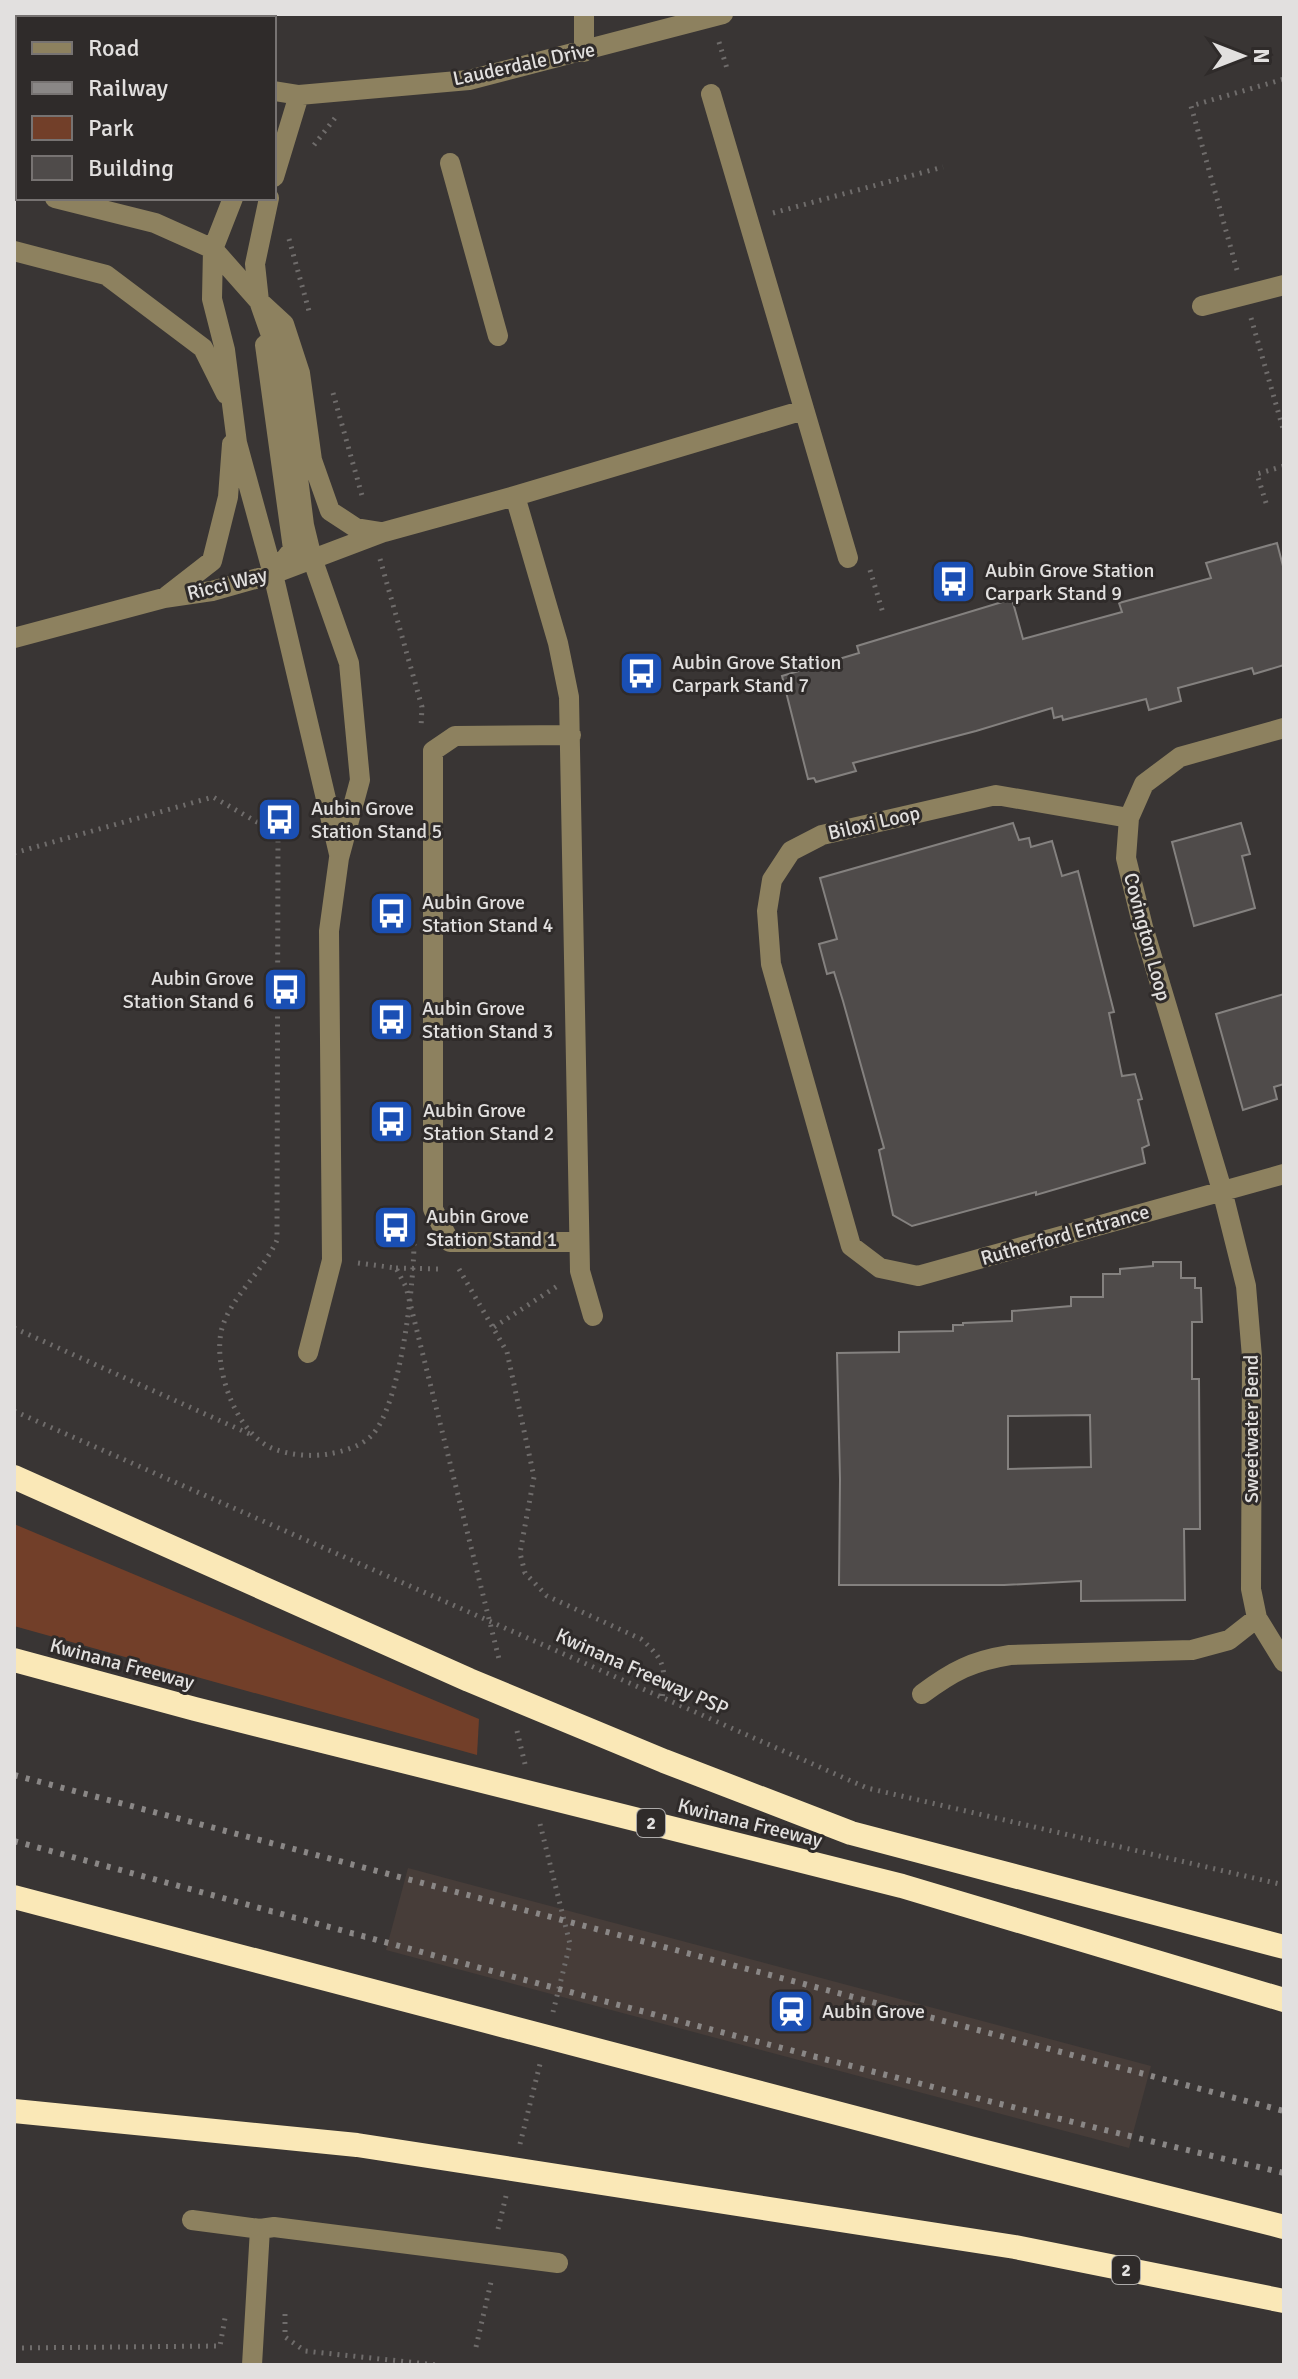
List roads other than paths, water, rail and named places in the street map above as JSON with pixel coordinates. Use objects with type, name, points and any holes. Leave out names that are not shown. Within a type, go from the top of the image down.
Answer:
[{"type":"highway","points":[[14,1477],[469,1680],[664,1761],[851,1833],[1284,1947]]},
{"type":"highway","name":"Kwinana Freeway","points":[[14,1660],[210,1713],[902,1886],[1284,2000]]},
{"type":"highway","points":[[14,1897],[954,2144],[1284,2227]]},
{"type":"highway","name":"2","points":[[14,2111],[357,2145],[1015,2247],[1284,2301]]},
{"type":"street","points":[[584,14],[584,52]]},
{"type":"street","name":"Lauderdale Drive","points":[[276,91],[299,95],[469,80],[723,14]]},
{"type":"street","points":[[711,94],[848,558]]},
{"type":"street","points":[[276,170],[299,95]]},
{"type":"street","points":[[450,163],[498,336]]},
{"type":"street","points":[[63,200],[155,223],[213,249],[284,324],[300,373],[312,460],[330,511],[356,528],[384,532]]},
{"type":"street","points":[[232,200],[213,249],[212,299],[225,350],[237,443],[273,574],[339,858]]},
{"type":"street","points":[[269,200],[255,264],[259,301],[285,375],[304,525],[312,558],[349,663],[360,780],[339,858],[329,931],[332,1260],[308,1353]]},
{"type":"street","points":[[14,251],[106,275],[203,348],[234,410]]},
{"type":"street","points":[[1202,306],[1284,285]]},
{"type":"street","name":"Ricci Way","points":[[164,598],[212,591],[273,574],[293,549],[259,301]]},
{"type":"street","name":"Ricci Way","points":[[164,598],[212,561],[228,497],[234,410]]},
{"type":"street","points":[[273,574],[384,532],[804,410]]},
{"type":"street","points":[[515,496],[558,643],[569,697],[580,1271],[593,1316]]},
{"type":"street","points":[[14,638],[164,598]]},
{"type":"street","name":"Covington Loop","points":[[1222,1190],[1143,927],[1126,858],[1129,818],[1144,784],[1180,757],[1284,728]]},
{"type":"street","points":[[571,735],[455,736],[433,751],[433,1209],[450,1242],[579,1242]]},
{"type":"street","name":"Biloxi Loop","points":[[851,1246],[771,964],[767,911],[772,880],[791,851],[822,835],[996,795],[1129,818]]},
{"type":"street","name":"Rutherford Entrance","points":[[851,1246],[880,1268],[918,1276],[1284,1174]]},
{"type":"street","name":"Sweetwater Bend","points":[[1222,1190],[1246,1286],[1252,1357],[1251,1589],[1257,1618],[1284,1662]]},
{"type":"street","points":[[922,1694],[949,1674],[988,1659],[1010,1655],[1192,1650],[1229,1640],[1257,1618]]},
{"type":"street","points":[[192,2220],[260,2229],[274,2227],[558,2263]]},
{"type":"street","points":[[252,2365],[260,2229]]},
{"type":"railway","points":[[14,1775],[1284,2111]]},
{"type":"railway","points":[[14,1841],[806,2054],[1284,2173]]},
{"type":"place","name":"Aubin Grove Station Carpark Stand 9","points":[[954,581]]},
{"type":"place","name":"Aubin Grove Station Carpark Stand 7","points":[[641,673]]},
{"type":"place","name":"Aubin Grove Station Stand 5","points":[[280,819]]},
{"type":"place","name":"Aubin Grove Station Stand 4","points":[[391,914]]},
{"type":"place","name":"Aubin Grove Station Stand 6","points":[[285,989]]},
{"type":"place","name":"Aubin Grove Station Stand 3","points":[[391,1019]]},
{"type":"place","name":"Aubin Grove Station Stand 2","points":[[392,1121]]},
{"type":"place","name":"Aubin Grove Station Stand 1","points":[[395,1227]]},
{"type":"place","name":"Aubin Grove","points":[[791,2011]]}]
